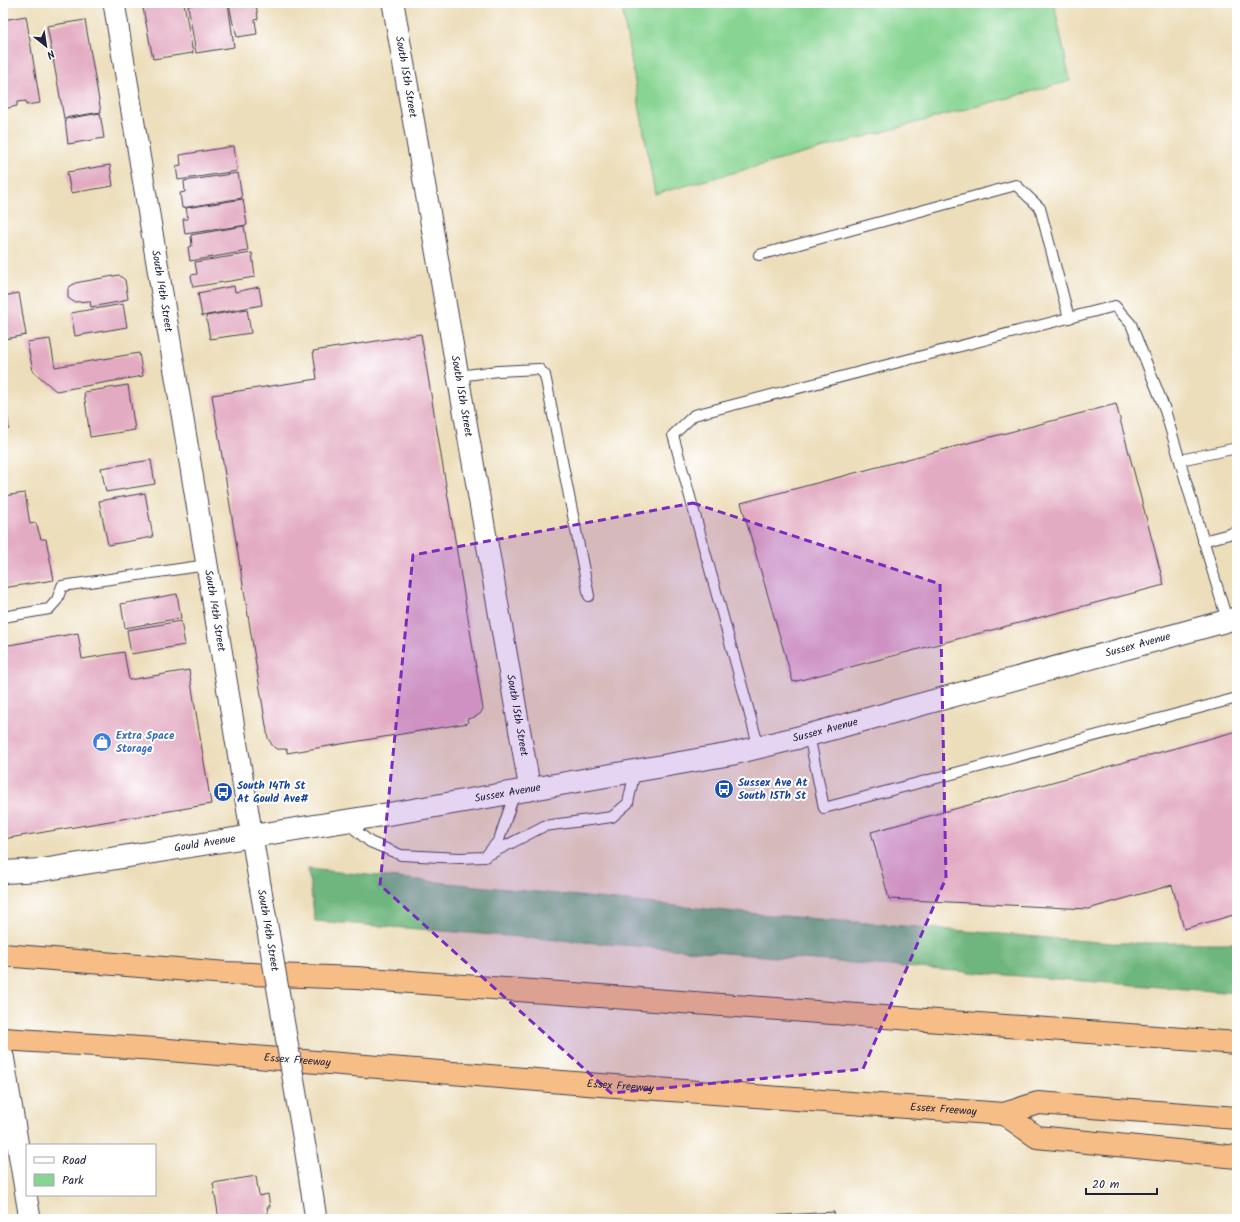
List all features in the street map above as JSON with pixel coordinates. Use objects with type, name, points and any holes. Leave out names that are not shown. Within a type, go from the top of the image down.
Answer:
[{"type":"highway","points":[[3,955],[226,973],[356,978],[1237,1043]]},
{"type":"highway","points":[[1139,1036],[1237,1038]]},
{"type":"highway","name":"Essex Freeway","points":[[3,1039],[156,1049],[587,1084],[1004,1114],[1038,1103],[1237,1118]]},
{"type":"highway","points":[[1004,1114],[1037,1137],[1237,1156]]},
{"type":"street","name":"South 14th Street","points":[[114,3],[316,1219]]},
{"type":"street","name":"South 15th Street","points":[[393,3],[458,376],[522,791]]},
{"type":"street","name":"Sussex Avenue","points":[[407,811],[759,748],[1232,619]]},
{"type":"street","name":"Gould Avenue","points":[[3,872],[42,870],[407,811]]},
{"type":"street","points":[[3,1056],[26,1196]]},
{"type":"street","points":[[26,1196],[30,1219]]},
{"type":"lane","points":[[759,255],[1016,185],[1040,208],[1069,318]]},
{"type":"lane","points":[[759,748],[673,435],[694,415],[1115,306],[1131,324],[1164,407],[1204,541],[1232,619]]},
{"type":"lane","points":[[458,376],[498,371],[539,369],[545,375],[589,596]]},
{"type":"lane","points":[[1180,460],[1237,448]]},
{"type":"lane","points":[[1204,541],[1237,532]]},
{"type":"lane","points":[[3,617],[49,609],[57,600],[62,586],[207,566]]},
{"type":"lane","points":[[809,735],[824,808],[1237,698]]},
{"type":"lane","points":[[344,821],[370,842],[401,855],[460,858],[485,856],[544,826],[612,817],[628,803],[635,771]]},
{"type":"lane","points":[[485,856],[499,840],[522,791]]},
{"type":"highlighted area","points":[[693,503],[940,584],[946,878],[863,1069],[611,1093],[380,885],[413,555]]},
{"type":"green space","points":[[621,3],[1054,3],[1070,81],[655,194]]},
{"type":"green space","points":[[308,869],[746,913],[1110,943],[1237,943],[1237,993],[315,921]]},
{"type":"building","points":[[142,3],[184,3],[193,53],[153,59]]},
{"type":"building","points":[[193,3],[228,3],[234,47],[196,53],[188,6],[193,5]]},
{"type":"building","points":[[229,3],[256,3],[258,19],[255,20],[257,34],[237,37]]},
{"type":"building","points":[[26,16],[40,103],[26,105],[26,101],[17,102],[17,106],[4,109],[3,20]]},
{"type":"building","points":[[85,20],[101,112],[64,118],[47,26]]},
{"type":"building","points":[[100,113],[104,138],[68,144],[65,119]]},
{"type":"building","points":[[234,146],[237,171],[178,180],[176,166],[181,165],[180,155]]},
{"type":"building","points":[[110,165],[113,186],[71,193],[67,172]]},
{"type":"building","points":[[238,173],[242,198],[182,208],[180,193],[185,192],[184,181]]},
{"type":"building","points":[[243,199],[247,225],[185,234],[183,219],[188,219],[186,208]]},
{"type":"building","points":[[244,226],[248,251],[190,261],[188,247],[192,246],[191,235]]},
{"type":"building","points":[[252,253],[255,277],[193,287],[191,275],[197,274],[195,262]]},
{"type":"building","points":[[119,275],[125,280],[128,299],[123,300],[124,301],[91,307],[90,301],[74,302],[68,298],[68,288],[75,283]]},
{"type":"building","points":[[234,286],[235,292],[259,287],[262,305],[202,316],[198,293]]},
{"type":"building","points":[[19,293],[26,335],[5,339],[3,330],[3,296]]},
{"type":"building","points":[[123,304],[127,327],[75,336],[71,313]]},
{"type":"building","points":[[247,309],[251,333],[210,339],[206,316]]},
{"type":"building","points":[[421,334],[483,709],[480,714],[467,719],[468,723],[287,753],[287,749],[276,749],[268,738],[212,395],[317,379],[313,351]]},
{"type":"building","points":[[50,339],[55,367],[139,353],[143,376],[56,391],[33,371],[27,342]]},
{"type":"building","points":[[128,385],[135,430],[90,437],[84,392]]},
{"type":"building","points":[[1116,404],[1164,585],[793,682],[741,503]]},
{"type":"building","points":[[6,406],[9,429],[3,430],[3,407]]},
{"type":"building","points":[[151,460],[155,484],[106,492],[101,468]]},
{"type":"building","points":[[25,493],[30,524],[36,523],[41,539],[46,539],[54,580],[3,588],[3,496]]},
{"type":"building","points":[[145,493],[153,537],[108,545],[99,501]]},
{"type":"building","points":[[177,594],[181,618],[125,628],[121,604]]},
{"type":"building","points":[[181,621],[185,645],[131,654],[127,630]]},
{"type":"building","name":"Extra Space Storage","points":[[78,633],[82,659],[124,652],[129,680],[189,670],[211,804],[3,839],[3,646]]},
{"type":"building","points":[[1237,731],[1237,914],[1184,929],[1172,885],[1088,909],[889,899],[871,832]]},
{"type":"building","points":[[256,1176],[259,1196],[268,1194],[270,1207],[267,1207],[269,1219],[219,1219],[213,1183]]},
{"type":"building","points":[[834,1212],[835,1219],[734,1219],[734,1218]]},
{"type":"place","name":"Extra Space Storage","points":[[102,742]]},
{"type":"place","name":"Sussex Ave At South 15Th St","points":[[724,789]]},
{"type":"place","name":"South 14Th St At Gould Ave#","points":[[223,792]]}]
